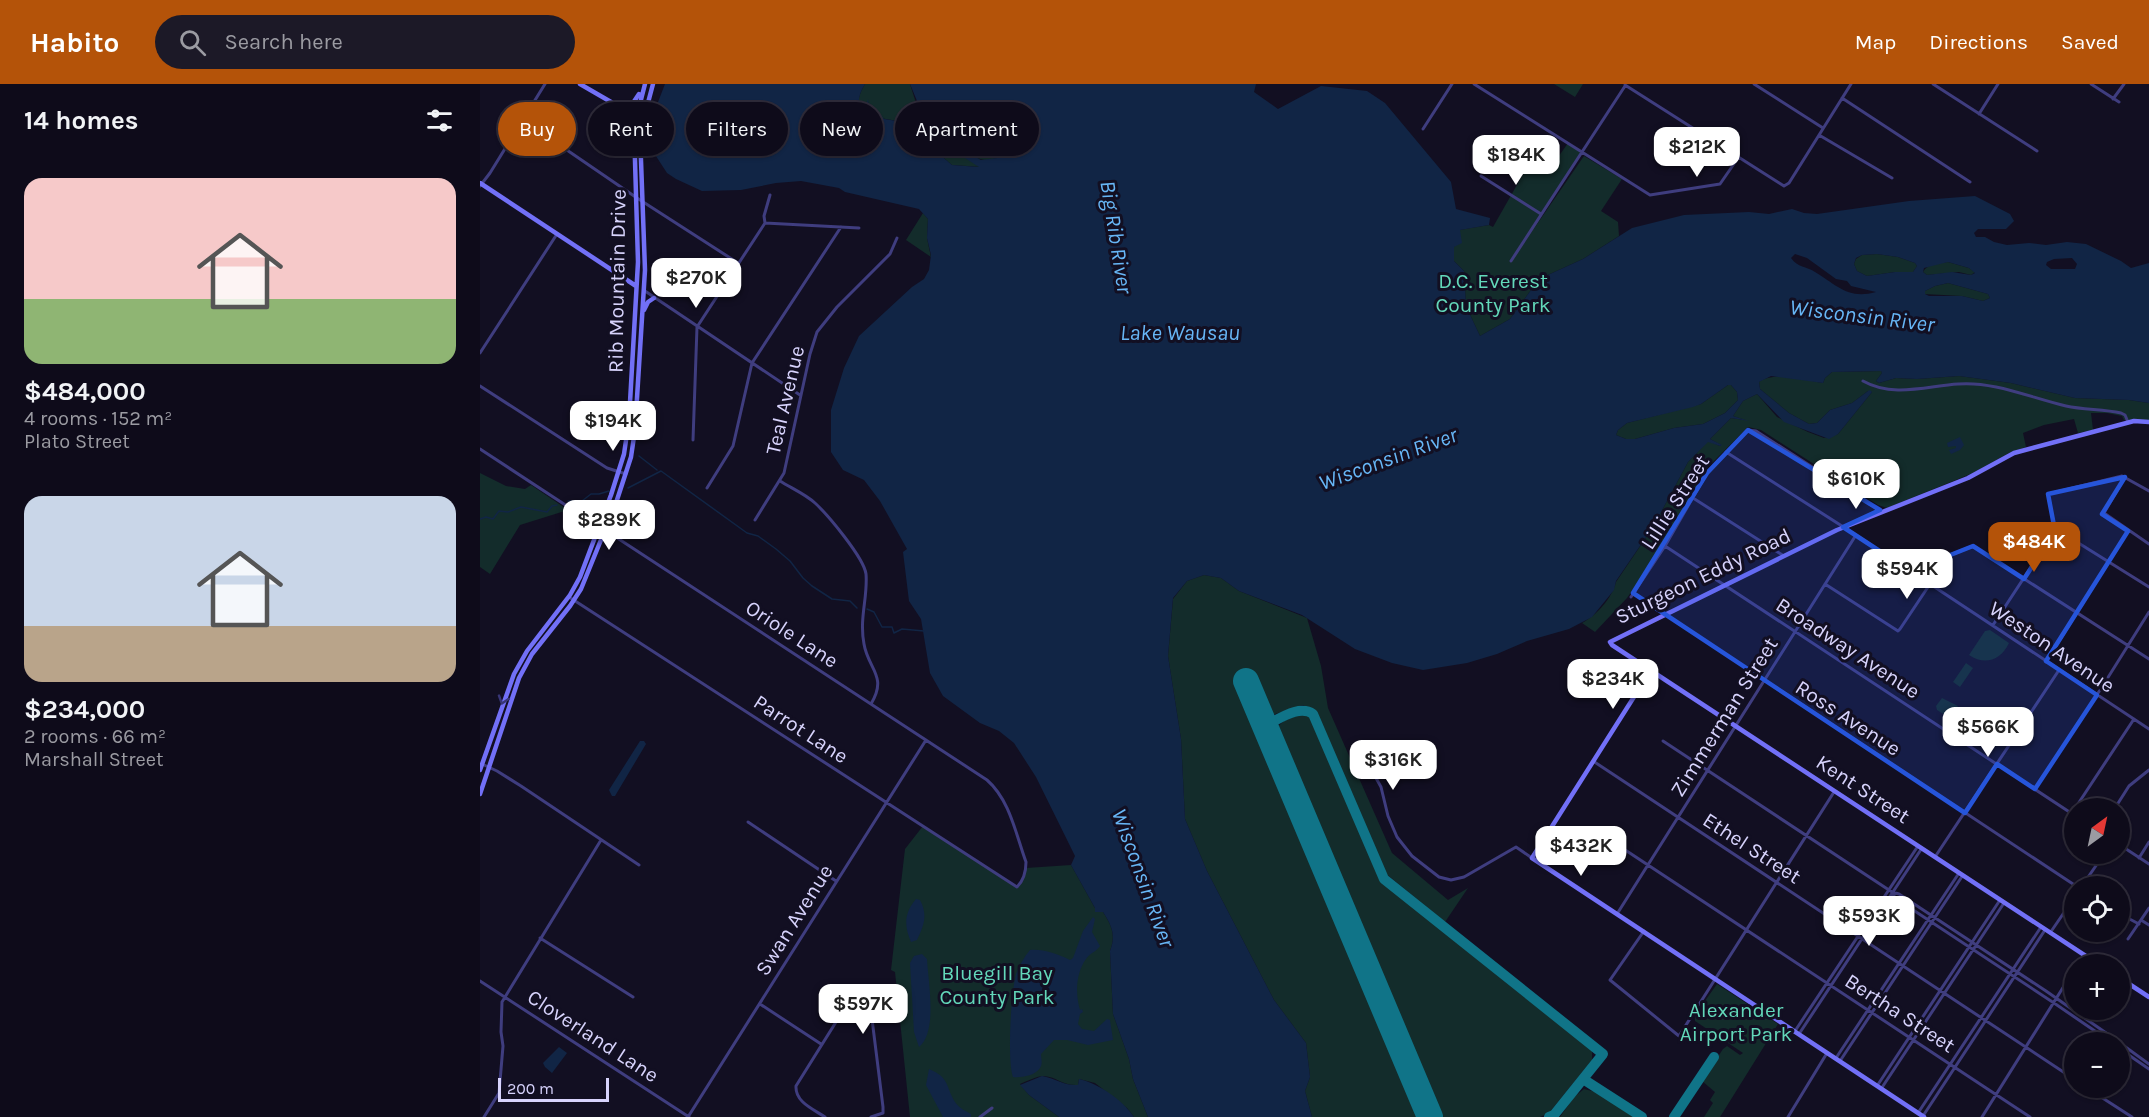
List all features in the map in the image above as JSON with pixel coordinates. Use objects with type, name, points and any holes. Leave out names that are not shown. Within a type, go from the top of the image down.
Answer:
[{"type":"street","points":[[534,102],[544,84]]},
{"type":"street","points":[[580,84],[612,102]]},
{"type":"street","points":[[634,102],[645,84]]},
{"type":"street","name":"Rib Mountain Drive","points":[[640,102],[645,84]]},
{"type":"street","name":"Rib Mountain Drive","points":[[648,102],[653,84]]},
{"type":"street","points":[[1424,129],[1452,84]]},
{"type":"street","points":[[1474,84],[1650,195],[1720,184],[1738,158]]},
{"type":"street","points":[[1754,84],[1823,128]]},
{"type":"street","points":[[1511,261],[1626,85],[1784,186],[1789,183],[1851,84]]},
{"type":"street","points":[[1933,84],[2037,151]]},
{"type":"street","points":[[1979,114],[1998,84]]},
{"type":"street","points":[[2091,84],[2119,102]]},
{"type":"street","points":[[2113,99],[2124,84]]},
{"type":"street","points":[[1842,98],[1970,182]]},
{"type":"street","points":[[1819,135],[1892,178]]},
{"type":"street","points":[[499,156],[480,184],[558,233],[800,395]]},
{"type":"street","points":[[576,156],[642,202],[738,263]]},
{"type":"street","name":"Rib Mountain Drive","points":[[480,770],[512,677],[527,651],[569,597],[581,574],[619,472],[629,420],[638,262],[634,156]]},
{"type":"street","name":"Rib Mountain Drive","points":[[480,794],[514,690],[525,666],[574,600],[589,573],[626,474],[635,430],[644,291],[640,156]]},
{"type":"street","points":[[1481,177],[1541,214]]},
{"type":"street","points":[[693,440],[697,327],[765,223],[770,195]]},
{"type":"street","points":[[765,223],[860,228]]},
{"type":"street","points":[[708,488],[733,446],[752,363],[841,227]]},
{"type":"street","points":[[480,353],[558,233]]},
{"type":"street","name":"Teal Avenue","points":[[755,520],[784,472],[800,395],[818,332],[837,307],[890,254],[897,238]]},
{"type":"street","points":[[625,278],[633,274],[638,262]]},
{"type":"street","points":[[642,316],[648,302],[654,298]]},
{"type":"street","points":[[1863,381],[1878,388],[1902,390],[1956,384],[1976,385],[2068,406],[2121,413],[2125,415],[2128,422]]},
{"type":"street","points":[[480,386],[607,468],[626,474]]},
{"type":"street","name":"Sturgeon Eddy Road","points":[[1610,642],[1843,527],[1969,478],[2016,453],[2128,422],[2137,420],[2149,422]]},
{"type":"street","name":"Lillie Street","points":[[1632,595],[1665,546],[1707,473],[1750,429],[1756,430],[1882,512]]},
{"type":"street","name":"Oriole Lane","points":[[480,449],[981,775],[999,793],[1008,811],[1026,862],[1024,876],[1017,888]]},
{"type":"street","name":"Weston Avenue","points":[[1726,453],[1856,535],[2149,729]]},
{"type":"street","points":[[2149,491],[2125,477],[2114,477],[2048,494],[2056,529],[2149,587]]},
{"type":"street","points":[[2125,477],[2104,513],[2149,544]]},
{"type":"street","points":[[780,481],[817,506],[862,563],[866,575],[862,621],[863,642],[879,680],[878,691],[871,704]]},
{"type":"street","points":[[1693,498],[1784,556]]},
{"type":"street","points":[[1993,626],[2056,529]]},
{"type":"street","points":[[2046,662],[2128,531]]},
{"type":"street","name":"Zimmerman Street","points":[[1617,914],[1856,535]]},
{"type":"street","name":"Broadway Avenue","points":[[1665,546],[2064,808]]},
{"type":"street","points":[[1910,571],[1973,546],[2149,659]]},
{"type":"street","points":[[1825,584],[1899,630],[1930,584]]},
{"type":"street","name":"Ross Avenue","points":[[1632,595],[1665,614],[2064,878]]},
{"type":"street","name":"Parrot Lane","points":[[569,597],[1017,888]]},
{"type":"street","points":[[2035,789],[2149,612]]},
{"type":"street","name":"Kent Street","points":[[1610,642],[2082,954]]},
{"type":"street","points":[[1532,858],[1651,670]]},
{"type":"street","points":[[1935,857],[2059,670]]},
{"type":"street","points":[[2083,798],[2134,719]]},
{"type":"street","name":"Swan Avenue","points":[[689,1117],[926,740]]},
{"type":"street","points":[[1663,741],[1890,891],[1899,894],[2013,975],[2099,1032]]},
{"type":"street","name":"Ethel Street","points":[[1593,761],[2064,1072]]},
{"type":"street","points":[[482,764],[639,865]]},
{"type":"street","points":[[1371,769],[1381,787],[1388,816],[1399,839],[1412,856],[1438,877],[1453,880],[1465,876],[1516,847],[1920,1115]]},
{"type":"street","points":[[2122,798],[2130,786],[2149,771]]},
{"type":"street","points":[[1644,931],[1611,980],[1679,1035],[1834,791]]},
{"type":"street","points":[[748,822],[836,881]]},
{"type":"street","name":"Bertha Street","points":[[1604,836],[2030,1117]]},
{"type":"street","points":[[484,1117],[499,1093],[503,1046],[501,1005],[504,997],[601,840]]},
{"type":"street","points":[[2139,858],[2149,842]]},
{"type":"street","points":[[1797,1033],[1920,847]]},
{"type":"street","points":[[2130,851],[2149,864]]},
{"type":"street","points":[[1838,1060],[1929,917],[1961,874]]},
{"type":"street","points":[[1838,1060],[1934,920],[1961,874]]},
{"type":"street","points":[[1879,1087],[2002,901]]},
{"type":"street","points":[[2130,936],[2149,908]]},
{"type":"street","points":[[1920,1115],[1982,1018],[2046,930],[2064,909]]},
{"type":"street","points":[[2130,918],[2149,926]]},
{"type":"street","points":[[540,938],[633,996]]},
{"type":"street","points":[[1973,946],[2057,998],[2100,1032]]},
{"type":"street","points":[[1920,1115],[1986,1021],[2013,975]]},
{"type":"street","name":"Cloverland Lane","points":[[480,981],[689,1117]]},
{"type":"street","points":[[2130,985],[2149,998]]},
{"type":"street","points":[[1982,1117],[2064,986]]},
{"type":"street","points":[[825,1117],[800,1100],[795,1089],[798,1080],[846,1006],[858,1000],[868,1005],[883,1107],[882,1113],[872,1117]]},
{"type":"street","points":[[759,1004],[821,1044]]},
{"type":"street","points":[[2130,1051],[2149,1064]]},
{"type":"street","points":[[1788,1117],[1827,1053]]},
{"type":"street","points":[[2130,1056],[2149,1070]]},
{"type":"street","points":[[2102,1098],[2130,1116]]},
{"type":"street","points":[[980,1117],[992,1108]]},
{"type":"highlighted area","points":[[1748,430],[1880,510],[1843,527],[1910,571],[1973,546],[2024,579],[2055,531],[2048,494],[2125,477],[2102,514],[2128,531],[2046,661],[2097,695],[2035,789],[1997,764],[1965,813],[1633,593],[1707,473]]},
{"type":"green space","points":[[865,84],[910,84],[916,102],[895,102],[895,121],[883,118],[883,102],[859,102]]},
{"type":"green space","points":[[1554,84],[1583,84],[1575,97]]},
{"type":"green space","name":"D.C. Everest County Park","points":[[1568,143],[1582,152],[1533,230],[1584,156],[1622,179],[1601,211],[1618,222],[1619,236],[1583,259],[1539,279],[1510,319],[1480,336],[1466,306],[1464,271],[1454,261],[1454,247],[1459,230],[1489,225],[1493,227],[1530,162],[1547,173]]},
{"type":"green space","points":[[941,156],[964,156],[981,167],[952,165]]},
{"type":"green space","points":[[973,156],[1004,156],[984,160]]},
{"type":"green space","points":[[923,213],[928,219],[927,238],[931,257],[906,240]]},
{"type":"green space","points":[[1877,254],[1898,257],[1915,263],[1917,266],[1913,272],[1867,276],[1857,271],[1854,264],[1856,259],[1862,255]]},
{"type":"green space","points":[[1948,262],[1975,272],[1971,275],[1959,272],[1927,275],[1923,272],[1937,263]]},
{"type":"green space","points":[[1948,283],[1988,294],[1990,298],[1983,301],[1962,296],[1924,294],[1925,291],[1935,286]]},
{"type":"green space","points":[[1881,371],[1876,381],[1879,383],[1896,378],[1959,376],[2011,383],[2075,398],[2149,403],[2149,420],[2124,420],[2122,416],[2091,413],[2093,430],[2078,433],[2074,419],[2044,425],[2023,433],[2026,447],[2009,453],[1973,473],[1887,508],[1878,505],[1761,430],[1748,427],[1707,468],[1666,542],[1627,598],[1595,632],[1582,623],[1607,600],[1616,582],[1653,527],[1688,462],[1708,441],[1721,445],[1710,439],[1731,418],[1745,420],[1733,416],[1743,401],[1757,394],[1777,417],[1824,438],[1838,434],[1872,392],[1868,391],[1852,403],[1830,410],[1817,423],[1809,424],[1789,413],[1760,389],[1759,382],[1772,377],[1780,377],[1823,383],[1832,372]]},
{"type":"green space","points":[[1731,385],[1737,392],[1738,400],[1725,413],[1703,424],[1674,428],[1635,439],[1626,439],[1616,435],[1618,430],[1627,423],[1701,404]]},
{"type":"green space","points":[[480,473],[506,486],[525,489],[531,485],[568,510],[520,525],[490,574],[480,567]]},
{"type":"green space","points":[[1204,575],[1221,578],[1239,591],[1307,618],[1321,666],[1328,708],[1392,853],[1448,900],[1468,888],[1445,922],[1385,873],[1315,711],[1303,705],[1272,715],[1266,710],[1253,680],[1238,686],[1420,1117],[1312,1117],[1305,1091],[1310,1077],[1306,1043],[1274,1000],[1207,871],[1185,819],[1181,739],[1168,656],[1173,599],[1187,581]]},
{"type":"green space","points":[[1990,630],[2009,643],[2002,654],[1987,661],[1969,655],[1985,631]]},
{"type":"green space","points":[[1966,663],[1973,668],[1960,687],[1953,682]]},
{"type":"green space","points":[[1942,698],[1958,706],[1953,716],[1948,717],[1937,710],[1936,706]]},
{"type":"green space","points":[[1306,714],[1310,718],[1381,881],[1509,985],[1592,1048],[1592,1060],[1549,1113],[1540,1117],[1438,1117],[1276,735],[1276,728],[1284,721]]},
{"type":"green space","name":"Bluegill Bay County Park","points":[[923,826],[1017,887],[1021,883],[1026,868],[1071,865],[1095,908],[1095,912],[1103,912],[1112,931],[1113,940],[1110,951],[1113,1014],[1129,1059],[1133,1079],[1148,1117],[1134,1117],[1127,1108],[1095,1083],[1079,1079],[1078,1085],[1073,1085],[1044,1076],[1020,1084],[1029,1095],[1059,1117],[910,1117],[895,972],[891,970],[905,849]]},
{"type":"green space","name":"Alexander Airport Park","points":[[1717,984],[1778,1024],[1720,1117],[1704,1117],[1713,1103],[1710,1100],[1715,1092],[1702,1081],[1727,1046],[1740,1055],[1743,1053],[1695,1021],[1695,1015]]},
{"type":"green space","points":[[1584,1089],[1596,1092],[1636,1117],[1560,1117],[1574,1097]]},
{"type":"water","name":"Lake Wausau","points":[[665,84],[865,84],[859,102],[800,102],[800,156],[883,156],[883,118],[895,121],[895,156],[941,156],[952,165],[979,167],[962,156],[974,156],[981,160],[1003,156],[1039,156],[1039,102],[917,102],[910,84],[1256,84],[1254,92],[1278,109],[1321,86],[1367,91],[1385,103],[1451,182],[1456,209],[1490,218],[1489,225],[1460,230],[1462,243],[1454,247],[1454,261],[1464,271],[1466,306],[1480,336],[1510,319],[1539,279],[1583,259],[1632,228],[1684,215],[1749,212],[1769,214],[1792,209],[1817,214],[1909,201],[1975,196],[2010,214],[2014,221],[2006,229],[1978,229],[1974,233],[1976,237],[1985,237],[2007,245],[2029,243],[2046,245],[2067,242],[2086,244],[2131,268],[2149,263],[2149,403],[2075,398],[2011,383],[1959,376],[1896,378],[1879,383],[1876,381],[1881,371],[1832,372],[1823,383],[1771,376],[1759,382],[1760,389],[1789,413],[1809,424],[1817,423],[1830,410],[1852,403],[1870,390],[1872,392],[1838,434],[1829,439],[1784,422],[1757,394],[1743,401],[1733,416],[1749,421],[1731,418],[1710,439],[1722,445],[1708,442],[1688,462],[1653,527],[1616,581],[1614,590],[1592,617],[1569,629],[1527,641],[1497,654],[1467,663],[1423,670],[1392,663],[1355,649],[1302,615],[1239,591],[1221,578],[1204,575],[1187,581],[1173,598],[1168,656],[1181,739],[1185,819],[1207,871],[1274,1000],[1306,1043],[1310,1077],[1305,1091],[1312,1117],[1148,1117],[1133,1079],[1129,1059],[1113,1014],[1110,951],[1113,935],[1109,922],[1103,912],[1095,912],[1095,908],[1071,865],[1075,856],[1036,777],[1014,743],[999,731],[980,723],[943,696],[930,673],[921,619],[909,601],[903,552],[907,549],[880,501],[864,480],[843,470],[831,452],[831,410],[844,368],[859,336],[912,287],[924,279],[929,270],[931,255],[927,238],[928,219],[919,209],[845,192],[839,188],[801,181],[741,190],[702,191],[667,173],[656,156],[674,156],[674,102],[658,102]],"holes":[[[1795,254],[1807,258],[1836,279],[1847,281],[1851,286],[1876,292],[1858,294],[1843,290],[1812,270],[1796,264],[1791,258]],[[1877,254],[1898,257],[1915,263],[1917,266],[1913,272],[1867,276],[1857,271],[1854,264],[1856,258],[1862,255]],[[2072,258],[2077,264],[2075,269],[2051,269],[2046,265],[2054,259]],[[1948,262],[1969,268],[1975,273],[1971,275],[1952,272],[1927,275],[1923,272],[1924,268]],[[1948,283],[1988,294],[1990,298],[1983,301],[1962,296],[1925,294],[1925,291]],[[1728,385],[1731,385],[1737,392],[1738,400],[1725,413],[1703,424],[1674,428],[1635,439],[1626,439],[1616,435],[1618,430],[1627,423],[1701,404]]]},
{"type":"water","points":[[1960,437],[1964,445],[1960,450],[1951,454],[1949,450],[1956,446],[1948,447],[1947,443]]},
{"type":"water","points":[[640,741],[646,744],[615,796],[612,796],[609,790]]},
{"type":"water","points":[[916,899],[920,900],[924,910],[924,920],[917,940],[911,942],[906,920],[909,909]]},
{"type":"water","points":[[1093,917],[1095,919],[1092,932],[1100,946],[1088,957],[1080,970],[1077,997],[1080,1010],[1082,1009],[1083,1012],[1080,1014],[1078,1024],[1082,1029],[1094,1031],[1107,1019],[1110,1020],[1113,1040],[1088,1045],[1067,1040],[1054,1040],[1041,1054],[1041,1065],[1038,1071],[1027,1076],[1013,1077],[1010,1057],[1011,1010],[1014,983],[1020,965],[1030,950],[1050,952],[1070,960],[1073,958],[1083,931]]},
{"type":"water","points":[[922,954],[927,959],[930,1018],[925,1040],[919,1047],[914,1032],[910,963],[914,956]]},
{"type":"water","points":[[559,1047],[567,1053],[552,1073],[543,1063]]},
{"type":"water","points":[[929,1069],[944,1079],[956,1104],[971,1114],[971,1117],[943,1117],[926,1085]]},
{"type":"water","points":[[1042,1076],[1068,1084],[1078,1085],[1079,1079],[1094,1085],[1117,1098],[1134,1117],[1059,1117],[1029,1095],[1020,1085]]},
{"type":"waterway","points":[[639,456],[657,470]]},
{"type":"waterway","points":[[628,488],[661,471],[747,533],[758,536],[776,549],[812,586],[832,599],[850,601],[857,608]]},
{"type":"waterway","points":[[568,501],[582,501],[591,494],[609,491]]},
{"type":"waterway","points":[[480,519],[486,517],[493,519],[499,511],[508,512],[521,507],[547,512],[552,506],[557,505]]},
{"type":"waterway","points":[[867,609],[874,612],[882,627],[892,627],[894,633],[902,629],[924,631]]},
{"type":"taxiway","points":[[1264,726],[1295,712],[1307,711],[1313,714],[1384,879],[1603,1054],[1554,1115],[1549,1117]]},
{"type":"taxiway","points":[[1674,1117],[1714,1057]]},
{"type":"taxiway","points":[[1583,1079],[1642,1117]]},
{"type":"runway","points":[[1246,681],[1430,1117]]},
{"type":"water label","name":"Big Rib River","points":[[1116,237]]},
{"type":"water label","name":"Wisconsin River","points":[[1862,316]]},
{"type":"water label","name":"Wisconsin River","points":[[1388,459]]},
{"type":"water label","name":"Wisconsin River","points":[[1143,878]]}]
